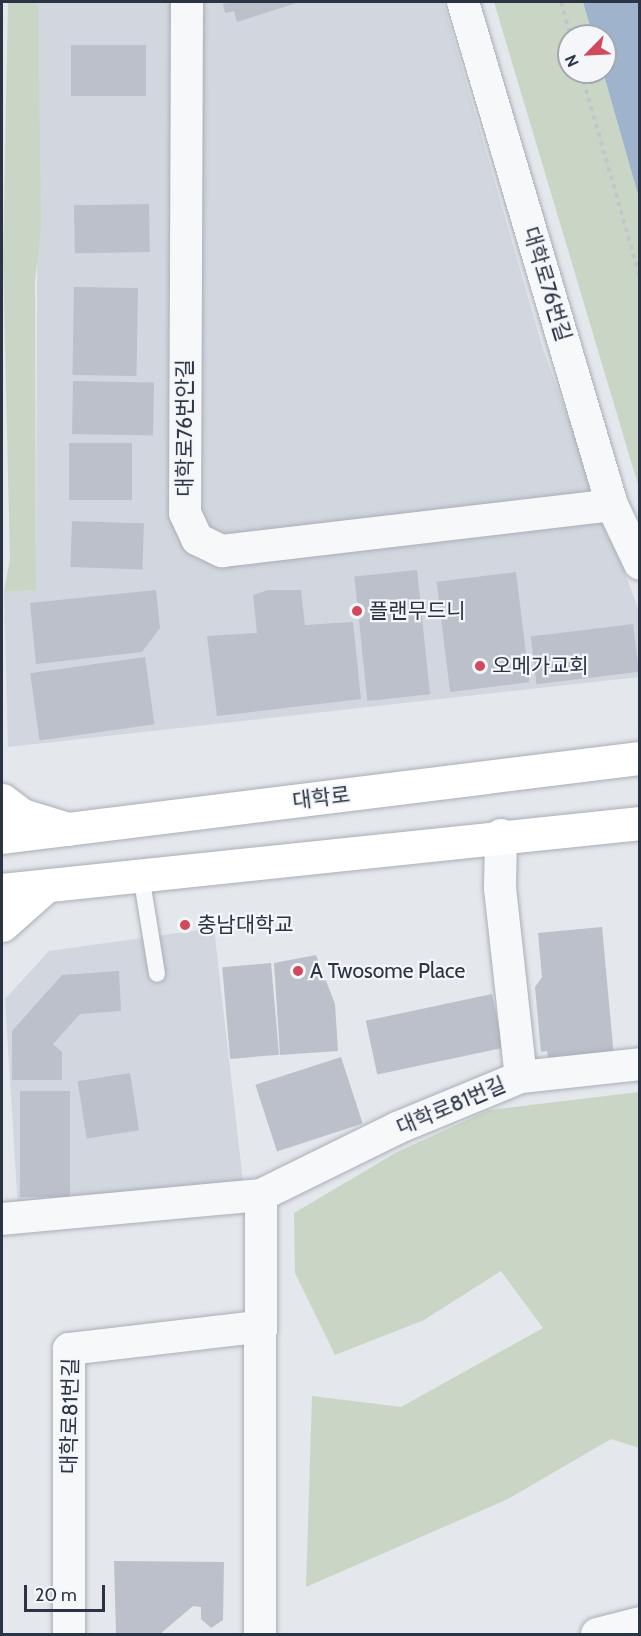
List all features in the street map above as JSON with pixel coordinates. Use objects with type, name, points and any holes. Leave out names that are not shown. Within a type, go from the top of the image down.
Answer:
[{"type":"street","name":"대학로76번안길","points":[[187,2],[185,513],[197,539],[222,551],[612,505]]},
{"type":"street","name":"대학로76번길","points":[[463,2],[612,505],[639,564]]},
{"type":"street","name":"대학로","points":[[2,837],[639,758]]},
{"type":"street","points":[[2,800],[22,815],[68,829]]},
{"type":"street","points":[[2,890],[639,823]]},
{"type":"street","name":"대학로81번길","points":[[2,1219],[261,1195],[397,1128],[521,1077],[500,888],[501,836]]},
{"type":"street","points":[[2,925],[46,886]]},
{"type":"street","points":[[521,1077],[639,1064]]},
{"type":"street","points":[[260,1635],[256,1327],[261,1195]]},
{"type":"street","name":"대학로81번길","points":[[69,1635],[69,1349],[256,1327]]},
{"type":"street","points":[[597,1635],[639,1623]]},
{"type":"lane","points":[[141,875],[157,974]]},
{"type":"path","points":[[561,2],[567,24]]},
{"type":"path","points":[[584,84],[639,278]]},
{"type":"shaded area","points":[[38,2],[443,2],[543,349],[639,611],[639,677],[8,747],[4,592],[36,590]]},
{"type":"shaded area","points":[[214,928],[243,1182],[18,1207],[5,999],[49,951]]},
{"type":"green space","points":[[8,2],[38,2],[41,228],[35,280],[36,590],[4,592],[10,559],[3,259]]},
{"type":"green space","points":[[494,2],[583,2],[589,24],[557,24],[557,84],[606,84],[639,198],[639,488]]},
{"type":"green space","points":[[639,1092],[639,1448],[611,1439],[508,1499],[306,1587],[312,1396],[401,1407],[543,1328],[501,1271],[424,1320],[335,1355],[295,1273],[294,1213],[397,1152],[489,1110]]},
{"type":"water","points":[[583,2],[639,2],[639,198],[606,84],[617,84],[617,24],[589,24]]},
{"type":"building","points":[[300,2],[237,22],[234,11],[225,13],[223,4]]},
{"type":"building","points":[[71,45],[146,45],[146,96],[71,96]]},
{"type":"building","points":[[149,204],[150,252],[75,253],[74,205]]},
{"type":"building","points":[[74,287],[138,288],[136,376],[72,375]]},
{"type":"building","points":[[73,381],[154,382],[153,435],[72,434]]},
{"type":"building","points":[[69,443],[132,443],[132,500],[69,500]]},
{"type":"building","points":[[72,521],[144,524],[142,569],[70,567]]},
{"type":"building","points":[[417,570],[430,694],[367,701],[354,577]]},
{"type":"building","points":[[516,572],[530,682],[450,692],[437,582]]},
{"type":"building","points":[[156,590],[160,628],[142,652],[36,664],[30,603]]},
{"type":"building","points":[[268,590],[301,590],[305,625],[353,622],[361,699],[217,716],[207,636],[257,633],[253,595]]},
{"type":"building","points":[[633,624],[639,672],[537,684],[531,637]]},
{"type":"building","points":[[145,657],[154,724],[40,740],[30,673]]},
{"type":"building","points":[[602,927],[614,1057],[549,1064],[547,1051],[541,1052],[535,987],[542,977],[538,933]]},
{"type":"building","points":[[316,955],[335,1004],[338,1051],[280,1055],[274,963]]},
{"type":"building","points":[[271,963],[279,1055],[230,1059],[222,967]]},
{"type":"building","points":[[119,971],[121,1011],[80,1014],[53,1044],[62,1052],[62,1080],[12,1080],[12,1031],[62,975]]},
{"type":"building","points":[[492,994],[503,1048],[377,1075],[366,1021]]},
{"type":"building","points":[[341,1057],[363,1124],[277,1151],[255,1085]]},
{"type":"building","points":[[130,1073],[139,1130],[87,1139],[78,1081]]},
{"type":"building","points":[[20,1091],[70,1091],[70,1197],[20,1197]]},
{"type":"building","points":[[114,1561],[224,1562],[223,1620],[211,1628],[201,1619],[201,1607],[193,1606],[160,1634],[116,1634]]},
{"type":"place","name":"플랜무드니","points":[[357,611]]},
{"type":"place","name":"오메가교회","points":[[480,666]]},
{"type":"place","name":"충남대학교","points":[[185,925]]},
{"type":"place","name":"A Twosome Place","points":[[298,971]]}]
